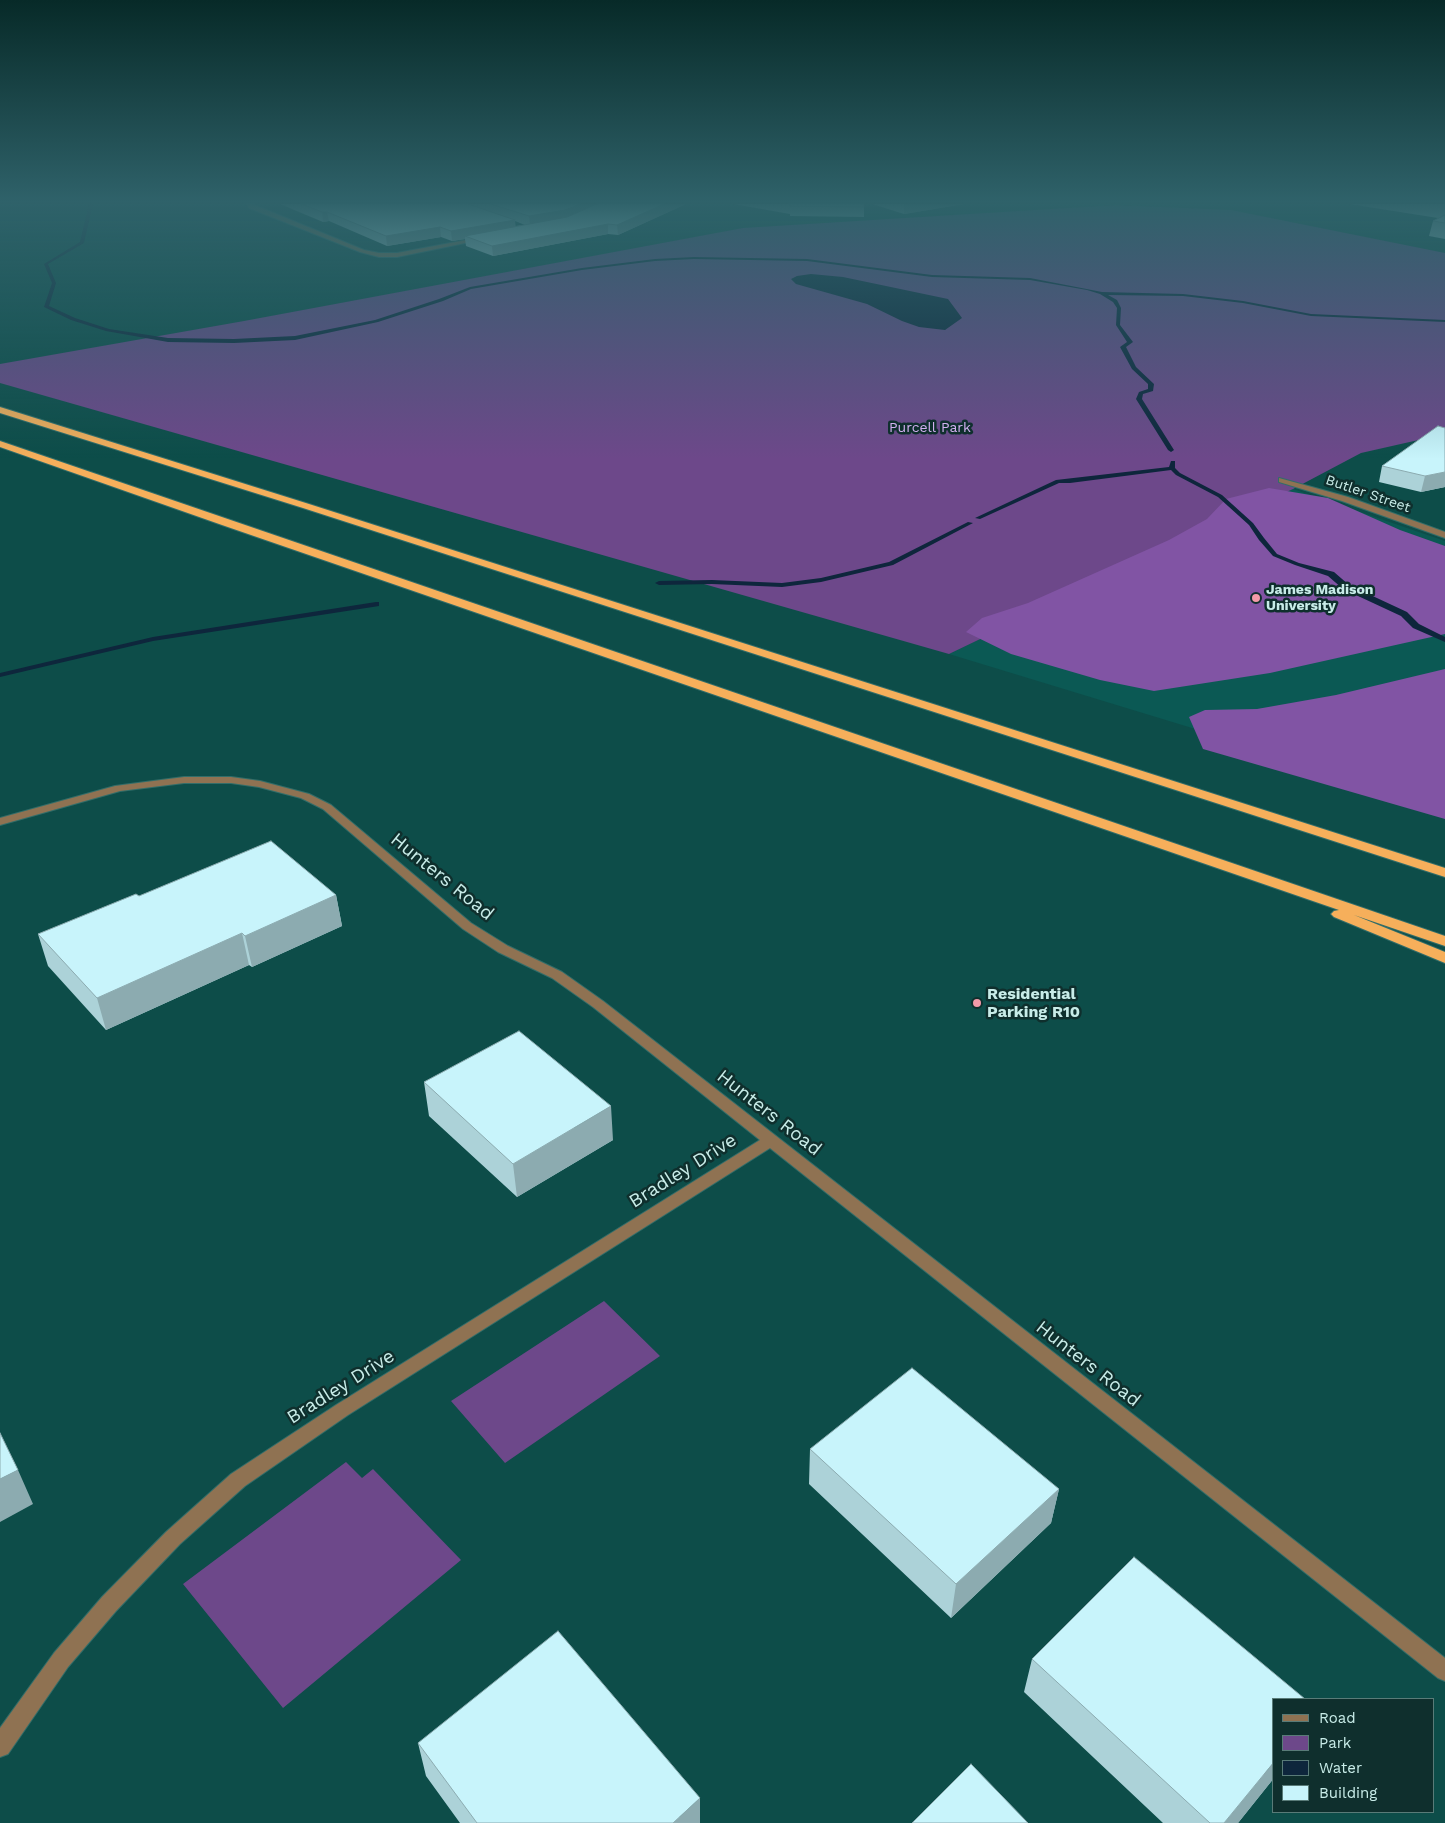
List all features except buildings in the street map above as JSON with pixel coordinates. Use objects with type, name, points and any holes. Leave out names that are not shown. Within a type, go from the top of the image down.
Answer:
[{"type":"highway","points":[[0,410],[324,512],[1445,873]]},
{"type":"highway","points":[[0,444],[191,512],[1445,941]]},
{"type":"highway","points":[[1192,854],[1445,958]]},
{"type":"street","name":"Butler Street","points":[[1282,480],[1345,499],[1445,535]]},
{"type":"street","name":"Hunters Road","points":[[0,822],[119,788],[168,781],[208,779],[238,781],[280,788],[305,796],[330,809],[467,926],[503,949],[540,965],[566,980],[1445,1672]]},
{"type":"street","name":"Bradley Drive","points":[[0,1746],[61,1660],[109,1604],[173,1538],[238,1480],[342,1410],[771,1140]]},
{"type":"shaded area","name":"James Madison University","points":[[1269,488],[1328,498],[1400,530],[1445,546],[1445,634],[1270,673],[1154,691],[1100,680],[1011,654],[966,632],[982,618],[1028,603],[1169,540],[1207,519],[1226,499]]},
{"type":"shaded area","name":"James Madison University","points":[[1293,489],[1445,541],[1445,805],[949,654]]},
{"type":"shaded area","points":[[1445,669],[1445,819],[1203,749],[1189,717],[1205,710],[1257,709],[1336,695]]},
{"type":"green space","name":"Purcell Park","points":[[415,289],[1445,289],[1445,434],[1361,453],[1293,489],[949,654],[0,383],[0,364]]},
{"type":"green space","points":[[604,1301],[660,1356],[505,1463],[451,1401]]},
{"type":"green space","points":[[346,1462],[362,1478],[373,1469],[461,1560],[283,1708],[183,1584]]},
{"type":"water","points":[[814,289],[901,289],[948,299],[962,318],[945,330],[919,327],[867,304]]},
{"type":"waterway","points":[[52,289],[46,307],[73,319],[108,330],[168,340],[234,341],[295,338],[376,321],[441,300],[467,289]]},
{"type":"waterway","points":[[1087,289],[1102,293]]},
{"type":"waterway","points":[[1102,293],[1183,295],[1243,302],[1311,315],[1445,321]]},
{"type":"waterway","points":[[1102,293],[1115,301],[1119,308],[1118,325],[1130,342],[1123,347],[1134,368],[1151,384],[1151,390],[1141,393],[1139,399],[1171,450]]},
{"type":"waterway","points":[[1172,468],[1173,462]]},
{"type":"waterway","points":[[978,518],[1058,481],[1172,468]]},
{"type":"waterway","points":[[1172,468],[1178,474],[1220,496],[1251,524],[1275,555],[1331,574],[1346,587],[1404,614],[1416,626],[1445,640]]},
{"type":"waterway","points":[[659,583],[712,582],[782,585],[821,580],[891,564],[970,523]]},
{"type":"waterway","points":[[0,675],[153,639],[376,604]]},
{"type":"place","name":"James Madison University","points":[[1256,598]]},
{"type":"place","name":"Residential Parking R10","points":[[977,1003]]}]
